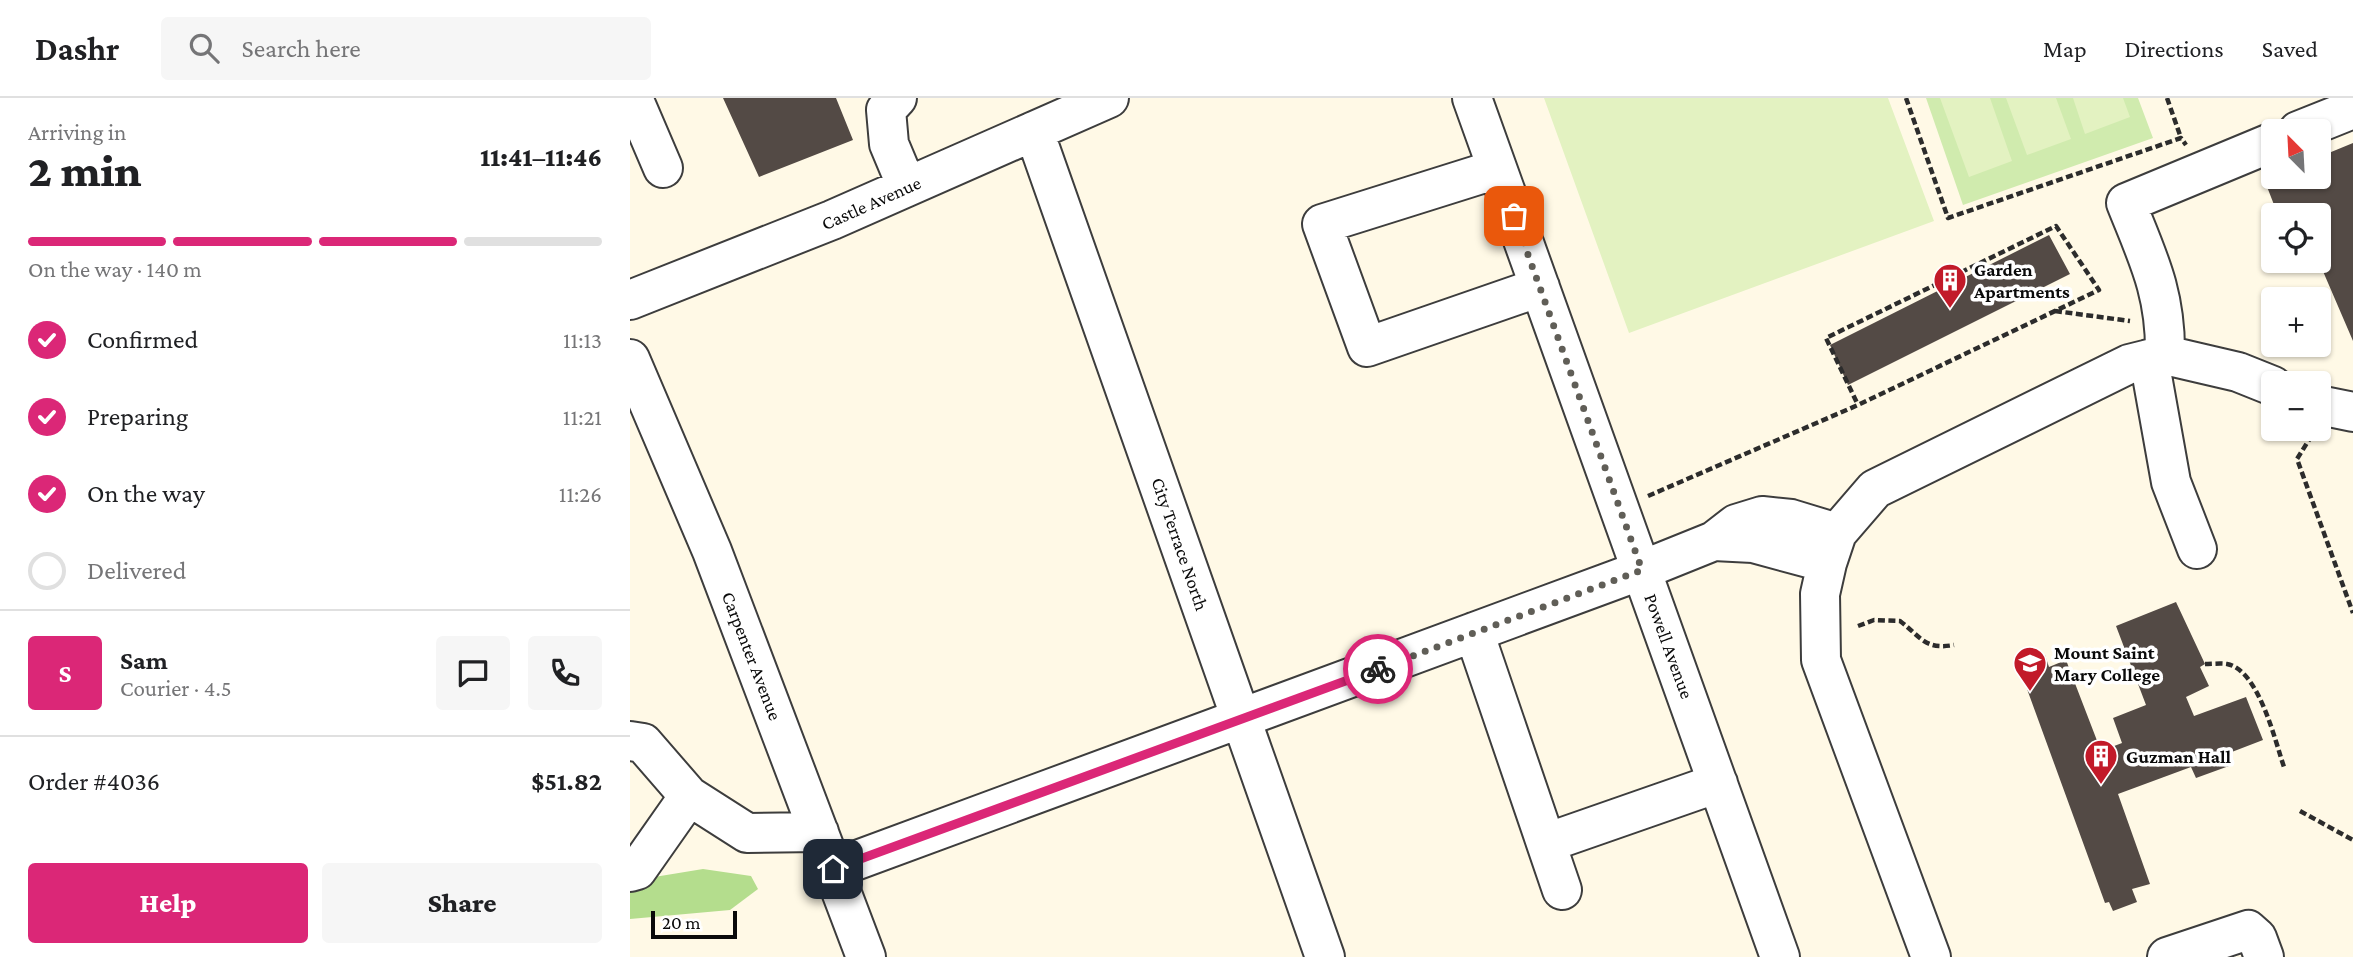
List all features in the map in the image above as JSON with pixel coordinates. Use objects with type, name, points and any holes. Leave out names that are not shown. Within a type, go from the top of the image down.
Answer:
[{"type":"street","points":[[633,98],[663,169]]},
{"type":"street","points":[[897,98],[886,110],[889,144],[907,187]]},
{"type":"street","name":"Castle Avenue","points":[[630,300],[832,220],[1109,98]]},
{"type":"street","name":"Powell Avenue","points":[[1472,98],[1780,957]]},
{"type":"street","points":[[2328,119],[2353,109]]},
{"type":"street","name":"City Terrace North","points":[[1034,131],[1325,957]]},
{"type":"street","points":[[2197,549],[2171,482],[2157,357],[2165,323],[2160,286],[2126,202],[2261,147]]},
{"type":"street","points":[[1497,169],[1322,224],[1367,347],[1539,286]]},
{"type":"street","points":[[1931,957],[1821,660],[1820,594],[1832,548],[1875,489],[2129,364],[2157,357],[2238,372],[2261,381]]},
{"type":"street","name":"Carpenter Avenue","points":[[630,359],[712,551],[866,957]]},
{"type":"street","points":[[2331,407],[2353,412]]},
{"type":"street","points":[[833,869],[1242,720],[1714,541],[1832,548]]},
{"type":"street","points":[[1474,632],[1562,890]]},
{"type":"street","points":[[630,741],[643,743],[689,796],[747,832],[819,832]]},
{"type":"street","points":[[1546,843],[1718,783]]},
{"type":"street","points":[[630,872],[638,870],[689,796]]},
{"type":"street","points":[[2167,957],[2256,944]]},
{"type":"path","points":[[1906,98],[1948,218],[2181,138]]},
{"type":"path","points":[[2167,98],[2181,138],[2190,152]]},
{"type":"path","points":[[1647,497],[1858,405],[2099,290],[2056,226],[1826,338],[1858,405]]},
{"type":"path","points":[[2055,311],[2137,322]]},
{"type":"path","points":[[2308,441],[2297,459],[2353,613]]},
{"type":"path","points":[[1858,626],[1874,621],[1900,621],[1928,645],[1938,648],[1954,645]]},
{"type":"path","points":[[2205,664],[2230,664],[2247,676],[2257,691],[2284,767]]},
{"type":"path","points":[[2300,811],[2353,840]]},
{"type":"path","points":[[2344,836],[2353,833]]},
{"type":"green space","points":[[1544,98],[1888,98],[1934,221],[1629,333]]},
{"type":"green space","points":[[1926,98],[2138,98],[2153,138],[1963,205]]},
{"type":"green space","points":[[1940,98],[1990,98],[2012,161],[1969,177]]},
{"type":"green space","points":[[2006,98],[2056,98],[2071,139],[2027,155]]},
{"type":"green space","points":[[2073,98],[2123,98],[2130,117],[2085,134]]},
{"type":"green space","points":[[703,869],[751,876],[758,889],[730,910],[630,919],[630,881]]},
{"type":"building","points":[[723,98],[836,98],[853,140],[759,177]]},
{"type":"building","points":[[2353,143],[2353,341],[2324,273],[2331,273],[2331,203],[2273,203],[2268,189],[2331,189],[2331,152]]},
{"type":"building","name":"Garden Apartments","points":[[2049,235],[2070,274],[1848,385],[1830,345]]},
{"type":"building","name":"Guzman Hall","points":[[2176,602],[2205,664],[2200,667],[2209,686],[2186,697],[2194,716],[2246,697],[2263,740],[2224,755],[2229,766],[2196,778],[2191,767],[2118,794],[2150,884],[2132,889],[2137,902],[2113,911],[2109,902],[2105,903],[2023,678],[2027,676],[2023,665],[2045,655],[2049,667],[2066,660],[2101,751],[2122,743],[2113,718],[2146,705],[2116,626]]},
{"type":"way so far","points":[[1378,669],[1642,570],[1514,216]]},
{"type":"place","name":"Garden Apartments","points":[[1950,310]]},
{"type":"place","name":"Mount Saint Mary College","points":[[2030,693]]},
{"type":"place","name":"Guzman Hall","points":[[2101,786]]},
{"type":"route","points":[[833,869],[1378,669]]}]
